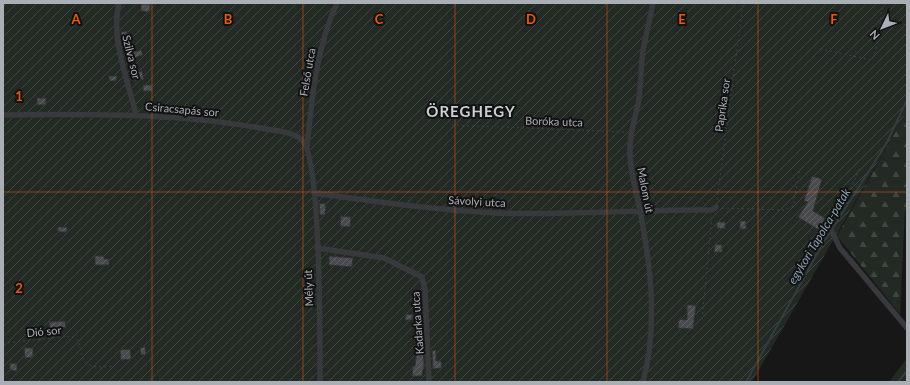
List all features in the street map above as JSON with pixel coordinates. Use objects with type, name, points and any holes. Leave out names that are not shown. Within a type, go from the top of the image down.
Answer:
[{"type":"street","name":"Szilva sor","points":[[119,3],[115,23],[117,37],[136,115]]},
{"type":"street","name":"Felső utca","points":[[307,148],[315,78],[322,45],[337,3]]},
{"type":"street","name":"Malom út","points":[[643,382],[651,339],[651,289],[640,211],[633,183],[630,132],[639,101],[643,51],[653,3]]},
{"type":"street","name":"Csiracsapás sor","points":[[3,116],[136,115],[246,126],[290,134],[300,139],[307,148]]},
{"type":"street","points":[[307,148],[314,193]]},
{"type":"street","name":"Sávolyi utca","points":[[314,193],[448,210],[488,212],[586,214],[714,209]]},
{"type":"street","name":"Mély út","points":[[314,193],[317,248],[320,382]]},
{"type":"street","points":[[827,222],[840,248],[907,328]]},
{"type":"street","name":"Kadarka utca","points":[[317,248],[384,258],[422,277],[425,290],[429,382]]},
{"type":"path","name":"Paprika sor","points":[[702,319],[714,209],[743,5],[742,3]]},
{"type":"path","points":[[820,49],[872,60],[876,50],[883,3]]},
{"type":"path","name":"Boróka utca","points":[[452,125],[630,132]]},
{"type":"path","points":[[831,228],[860,167]]},
{"type":"path","points":[[714,209],[784,210],[789,208],[792,206],[800,168]]},
{"type":"path","name":"Dió sor","points":[[3,342],[72,336],[78,340],[82,355],[89,365],[96,367],[115,366]]},
{"type":"green space","points":[[3,3],[907,3],[907,111],[752,382],[3,382]]},
{"type":"green space","points":[[907,111],[907,209],[905,210],[900,314],[837,236]]},
{"type":"green space","points":[[907,358],[906,382],[889,382]]},
{"type":"building","points":[[141,4],[150,4],[150,12],[141,11]]},
{"type":"building","points":[[127,31],[130,41],[122,43],[121,32]]},
{"type":"building","points":[[141,50],[143,55],[131,59],[130,53]]},
{"type":"building","points":[[142,71],[144,79],[135,81],[133,72]]},
{"type":"building","points":[[109,76],[117,76],[116,81],[109,81]]},
{"type":"building","points":[[143,85],[152,85],[152,91],[143,91]]},
{"type":"building","points":[[37,98],[46,98],[46,105],[37,105]]},
{"type":"building","points":[[812,176],[822,179],[813,211],[825,218],[819,230],[798,217],[808,202],[804,201]]},
{"type":"building","points":[[319,203],[326,204],[325,215],[320,215]]},
{"type":"building","points":[[341,216],[351,217],[350,227],[340,226]]},
{"type":"building","points":[[740,221],[746,221],[746,229],[740,229]]},
{"type":"building","points":[[717,222],[725,222],[725,229],[717,228]]},
{"type":"building","points":[[58,227],[67,227],[67,232],[58,232]]},
{"type":"building","points":[[715,244],[722,245],[722,252],[714,252]]},
{"type":"building","points":[[95,256],[104,256],[104,259],[109,259],[109,265],[95,265]]},
{"type":"building","points":[[329,256],[353,258],[352,267],[329,265]]},
{"type":"building","points":[[687,305],[696,305],[693,329],[678,328],[679,319],[687,320]]},
{"type":"building","points":[[406,314],[413,315],[412,320],[405,320]]},
{"type":"building","points":[[65,321],[66,327],[50,329],[49,322]]},
{"type":"building","points":[[416,330],[423,331],[424,369],[422,376],[412,376],[413,366],[415,366],[418,341],[415,340]]},
{"type":"building","points":[[145,347],[146,354],[141,355],[140,348]]},
{"type":"building","points":[[24,348],[33,348],[33,357],[25,358]]},
{"type":"building","points":[[130,349],[131,359],[121,360],[120,350]]},
{"type":"building","points":[[436,350],[436,361],[441,361],[442,368],[433,369],[432,351]]},
{"type":"building","points":[[10,363],[17,364],[17,371],[10,370]]},
{"type":"waterway","name":"egykori Tapolca-patak","points":[[746,382],[822,245],[886,144],[907,100]]},
{"type":"waterway","points":[[898,382],[907,371]]},
{"type":"district","name":"ÖREGHEGY","points":[[471,111]]}]
